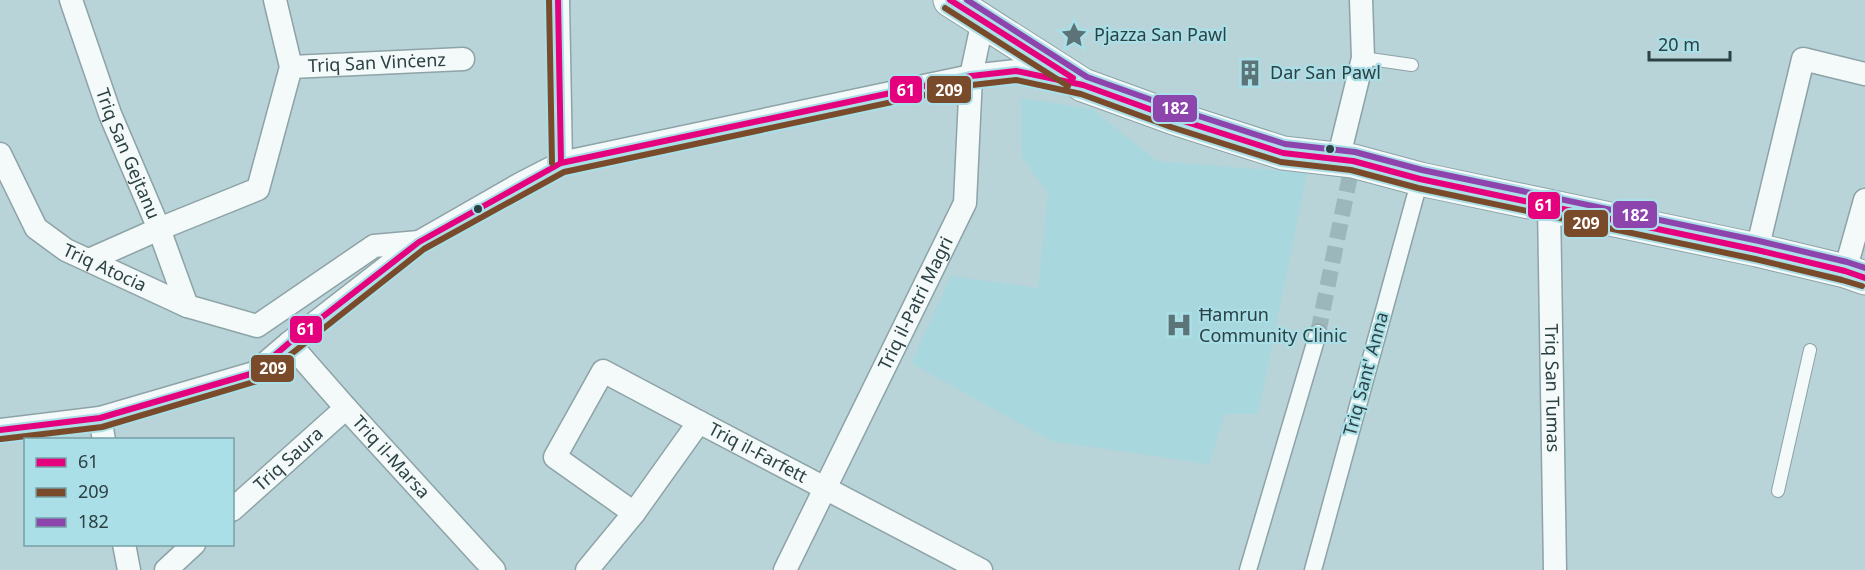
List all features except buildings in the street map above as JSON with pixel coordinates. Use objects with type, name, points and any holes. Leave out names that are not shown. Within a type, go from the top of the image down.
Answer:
[{"type":"main road","points":[[950,0],[1083,85],[1174,118],[1283,153],[1353,161],[1420,179],[1757,250],[1855,274]]},
{"type":"street","name":"Triq San Gejtanu","points":[[71,0],[110,114],[159,229],[187,306]]},
{"type":"street","name":"Triq San Vinċenz","points":[[89,260],[258,189],[291,67],[276,0]]},
{"type":"street","points":[[558,0],[561,163]]},
{"type":"street","points":[[1338,160],[1363,58],[1361,0]]},
{"type":"street","name":"Triq il-Patri Magri","points":[[785,570],[965,203],[971,76],[983,20]]},
{"type":"street","name":"Triq San Vinċenz","points":[[291,67],[463,59]]},
{"type":"street","points":[[1757,250],[1803,59],[1865,74]]},
{"type":"street","points":[[0,430],[102,429],[254,373],[289,343],[419,243],[561,163],[971,76],[1016,71],[1083,85]]},
{"type":"street","name":"Triq Atocia","points":[[0,154],[36,228],[66,250],[187,306],[256,326],[374,246],[419,243]]},
{"type":"street","name":"Triq Sant' Anna","points":[[1313,570],[1420,179]]},
{"type":"street","points":[[1855,274],[1865,201]]},
{"type":"street","name":"Triq San Tumas","points":[[1550,205],[1555,570]]},
{"type":"street","points":[[1248,570],[1318,333]]},
{"type":"street","name":"Triq il-Marsa","points":[[289,343],[345,408],[494,570]]},
{"type":"street","points":[[634,513],[555,457],[603,371],[699,422]]},
{"type":"street","name":"Triq Saura","points":[[234,508],[345,408]]},
{"type":"street","name":"Triq il-Farfett","points":[[587,570],[634,513],[699,422],[981,570]]},
{"type":"street","points":[[124,546],[129,570]]},
{"type":"street","points":[[166,570],[192,546]]},
{"type":"lane","points":[[1363,58],[1412,65]]},
{"type":"lane","points":[[1778,491],[1810,350]]},
{"type":"shaded area","points":[[1021,98],[1092,109],[1157,161],[1307,173],[1258,414],[1225,414],[1209,464],[1051,441],[911,363],[951,276],[1038,288],[1048,193],[1022,158]]},
{"type":"tunnel","points":[[1318,333],[1353,161]]},
{"type":"transit line","name":"209","points":[[549,0],[552,163]]},
{"type":"transit line","name":"61","points":[[558,0],[561,163]]},
{"type":"transit line","name":"61","points":[[950,0],[1073,78]]},
{"type":"transit line","name":"182","points":[[967,0],[1087,77],[1285,144],[1355,152],[1422,170],[1759,241],[1865,268]]},
{"type":"transit line","name":"209","points":[[945,8],[1068,86]]},
{"type":"transit line","name":"61","points":[[0,430],[100,418],[254,373],[419,242],[561,163],[971,76],[1016,71],[1083,85],[1174,118],[1283,153],[1353,161],[1420,179],[1757,250],[1865,278]]},
{"type":"transit line","name":"209","points":[[1,439],[102,427],[257,381],[424,249],[564,172],[972,85],[1016,80],[1081,94],[1171,127],[1281,162],[1351,170],[1418,188],[1755,259],[1862,286]]},
{"type":"place","name":"Pjazza San Pawl","points":[[1074,35]]},
{"type":"place","name":"Dar San Pawl","points":[[1250,73]]},
{"type":"place","name":"Ħamrun Community Clinic","points":[[1179,325]]}]
